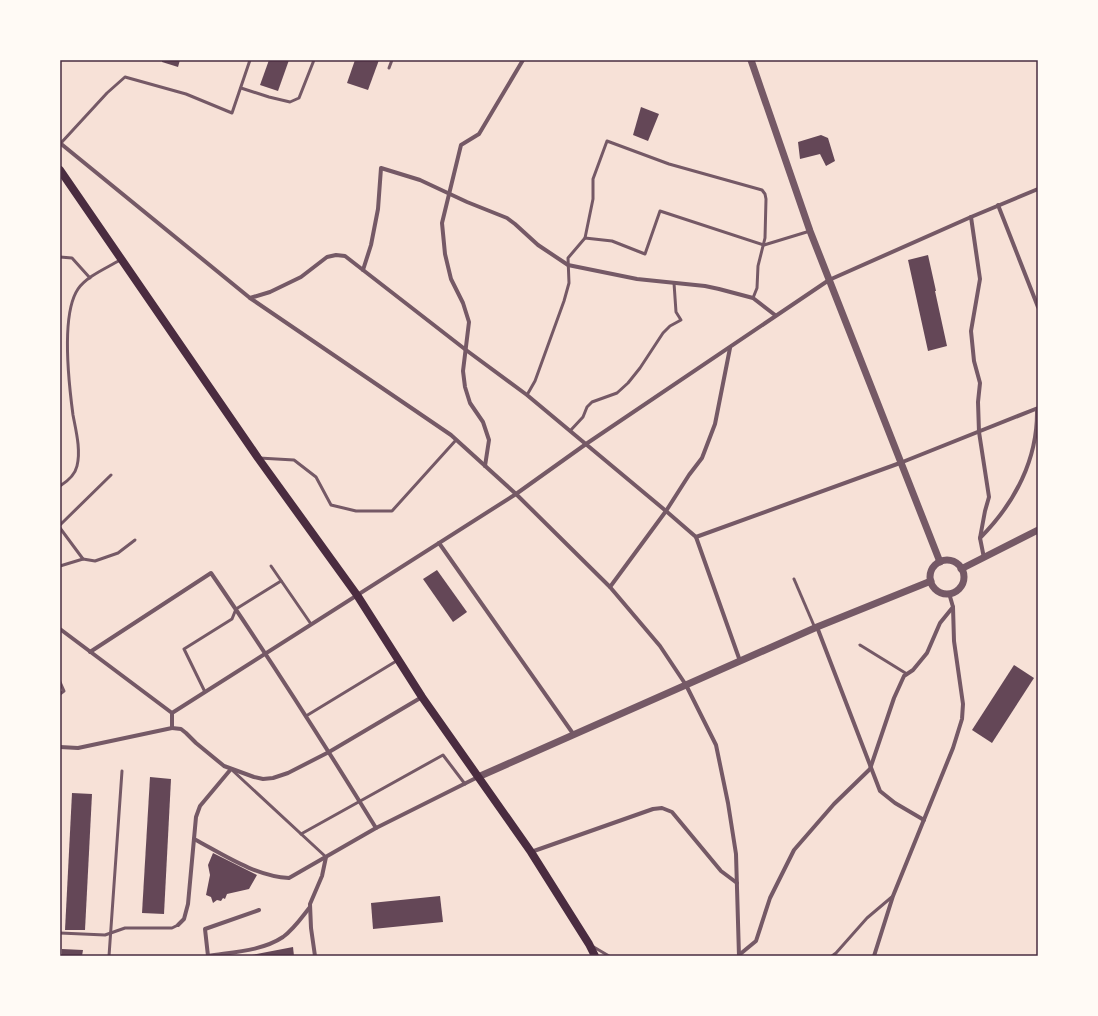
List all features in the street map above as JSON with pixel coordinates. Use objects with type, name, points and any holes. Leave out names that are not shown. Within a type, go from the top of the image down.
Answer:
[{"type":"main road","points":[[60,170],[120,260],[258,458],[357,595],[422,697],[531,852],[589,944],[594,956]]},
{"type":"street","points":[[485,466],[489,440],[483,422],[470,403],[465,387],[463,371],[469,322],[451,279],[445,254],[442,222],[461,145],[479,134],[523,60]]},
{"type":"street","points":[[751,60],[810,231],[940,562]]},
{"type":"street","points":[[61,143],[250,298],[450,435],[516,494],[610,586],[660,646],[686,685],[716,745],[736,854],[739,955]]},
{"type":"street","points":[[363,270],[371,245],[378,210],[381,168],[420,180],[467,202],[507,218],[538,245],[568,265],[637,278],[705,286],[753,298],[776,316]]},
{"type":"street","points":[[172,713],[516,494],[586,444],[829,280],[998,205],[1038,189]]},
{"type":"street","points":[[998,205],[1038,307]]},
{"type":"street","points":[[971,217],[980,279],[971,331],[974,361],[980,383],[978,402],[979,432],[989,497],[980,538],[984,558]]},
{"type":"street","points":[[250,298],[270,292],[301,276],[327,257],[336,255],[345,256],[466,350],[527,395],[696,537],[740,661]]},
{"type":"street","points":[[610,586],[666,511],[689,475],[702,458],[715,424],[730,348]]},
{"type":"street","points":[[696,537],[900,463],[1038,409],[1038,422],[1025,475],[1010,503],[998,520],[980,538]]},
{"type":"street","points":[[961,569],[1038,530]]},
{"type":"street","points":[[439,543],[574,735]]},
{"type":"street","points":[[951,561],[956,563],[961,569],[964,577],[960,587],[956,591],[949,594],[941,593],[936,590],[930,581],[932,570],[940,562],[951,561]]},
{"type":"street","points":[[90,652],[211,573],[266,653],[376,828]]},
{"type":"street","points":[[194,839],[250,868],[276,877],[289,878],[376,828],[478,777],[816,627],[930,581]]},
{"type":"street","points":[[874,956],[893,896],[953,748],[962,719],[963,704],[954,641],[952,607],[949,594]]},
{"type":"street","points":[[739,955],[756,941],[770,898],[794,850],[834,804],[870,769],[894,698],[904,676],[913,670],[926,653],[940,623],[952,607]]},
{"type":"street","points":[[816,627],[870,769],[880,791],[895,803],[924,820]]},
{"type":"street","points":[[60,629],[172,713]]},
{"type":"street","points":[[60,747],[78,748],[172,728],[181,729],[224,766],[254,777],[263,779],[273,778],[288,773],[329,752],[422,697]]},
{"type":"street","points":[[172,713],[172,728]]},
{"type":"street","points":[[178,924],[184,919],[188,904],[196,817],[200,806],[231,769]]},
{"type":"street","points":[[531,852],[653,809],[662,808],[672,812],[721,871],[737,883]]},
{"type":"street","points":[[315,956],[311,928],[310,904],[322,876],[326,857]]},
{"type":"street","points":[[259,910],[205,929],[208,956],[255,948],[273,942],[284,936],[294,927],[310,907]]},
{"type":"lane","points":[[61,143],[107,93],[125,77],[186,94],[232,113],[250,60]]},
{"type":"lane","points":[[241,88],[290,102],[299,98],[314,60]]},
{"type":"lane","points":[[389,68],[392,60]]},
{"type":"lane","points":[[527,395],[535,381],[564,301],[569,283],[568,258],[585,238],[593,199],[593,179],[607,141],[669,164],[762,190],[766,199],[765,238],[758,266],[757,288],[753,298]]},
{"type":"lane","points":[[585,238],[612,241],[645,254],[660,211],[764,245],[810,231]]},
{"type":"lane","points":[[60,257],[72,258],[90,278]]},
{"type":"lane","points":[[60,486],[67,482],[73,475],[77,466],[78,457],[68,345],[73,299],[77,290],[82,284],[120,260]]},
{"type":"lane","points":[[570,431],[592,402],[617,393],[628,383],[640,368],[663,333],[670,326],[681,320],[676,312],[674,282]]},
{"type":"lane","points":[[258,458],[294,460],[316,477],[331,505],[356,511],[392,511],[456,440]]},
{"type":"lane","points":[[83,559],[60,526],[112,475]]},
{"type":"lane","points":[[60,566],[83,559],[95,561],[118,553],[135,540]]},
{"type":"lane","points":[[271,566],[311,624]]},
{"type":"lane","points":[[794,579],[816,627]]},
{"type":"lane","points":[[204,692],[184,649],[232,619],[236,609],[281,581]]},
{"type":"lane","points":[[860,645],[907,674]]},
{"type":"lane","points":[[306,716],[398,660]]},
{"type":"lane","points":[[60,682],[64,691],[60,694]]},
{"type":"lane","points":[[301,834],[443,755],[465,784]]},
{"type":"lane","points":[[231,769],[326,857]]},
{"type":"lane","points":[[109,956],[122,772]]},
{"type":"lane","points":[[832,956],[867,918],[893,896]]},
{"type":"lane","points":[[60,934],[105,935],[125,928],[172,928],[178,924]]},
{"type":"lane","points":[[589,944],[609,956]]},
{"type":"building","points":[[162,60],[180,60],[178,67],[162,62]]},
{"type":"building","points":[[269,60],[289,60],[278,91],[260,85]]},
{"type":"building","points":[[355,60],[379,60],[368,90],[347,83]]},
{"type":"building","points":[[641,107],[659,114],[648,141],[633,135]]},
{"type":"building","points":[[821,135],[828,138],[835,161],[826,166],[820,154],[800,159],[798,142]]},
{"type":"building","points":[[928,255],[947,346],[928,351],[908,260]]},
{"type":"building","points":[[437,570],[467,612],[453,622],[423,579]]},
{"type":"building","points":[[1014,665],[1034,678],[992,743],[972,730]]},
{"type":"building","points":[[150,777],[171,779],[164,914],[142,913]]},
{"type":"building","points":[[72,793],[92,794],[85,930],[65,930]]},
{"type":"building","points":[[213,853],[257,875],[249,889],[227,894],[225,899],[223,898],[221,901],[217,900],[213,903],[211,897],[206,895],[210,875],[208,865]]},
{"type":"building","points":[[440,896],[443,922],[373,929],[371,903]]},
{"type":"building","points":[[293,947],[294,956],[252,956],[252,955]]},
{"type":"building","points":[[62,949],[83,950],[82,956],[62,956]]}]
